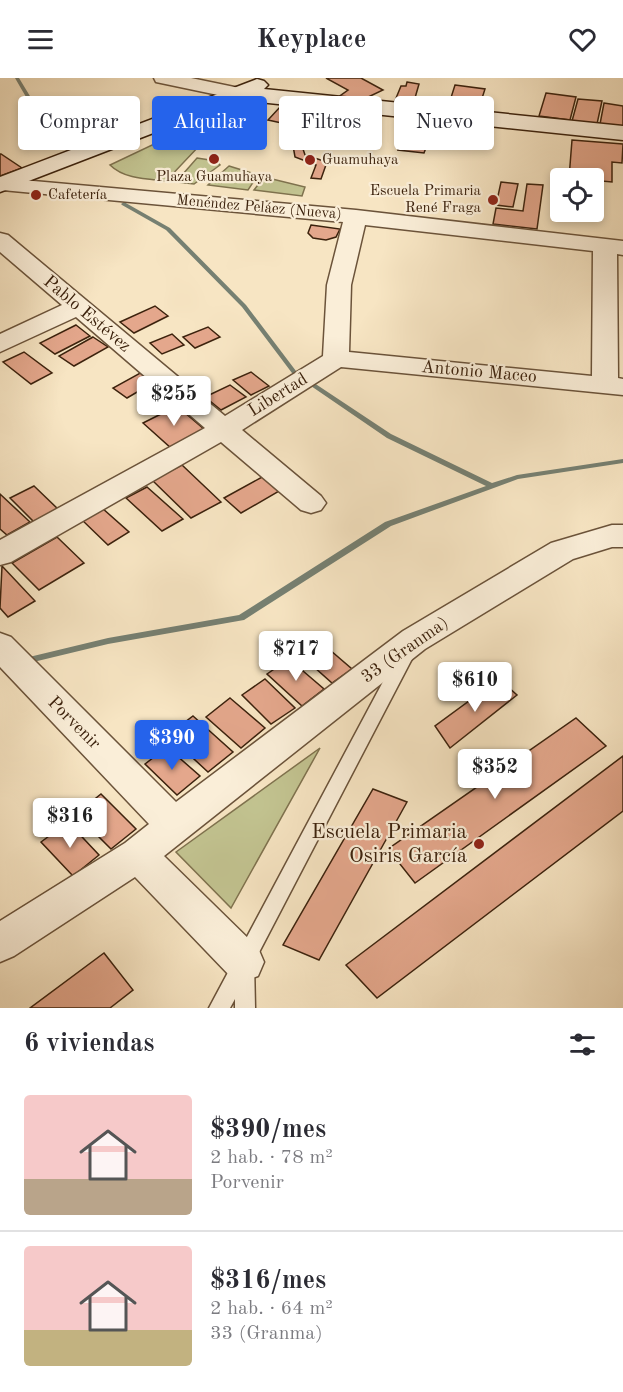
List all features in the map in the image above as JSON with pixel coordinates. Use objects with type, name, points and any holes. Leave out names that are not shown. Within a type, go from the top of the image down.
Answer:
[{"type":"main road","points":[[1,185],[197,109],[226,87],[275,78]]},
{"type":"main road","points":[[226,87],[623,133]]},
{"type":"street","points":[[163,78],[226,87]]},
{"type":"street","name":"Menéndez Peláez (Nueva)","points":[[1,185],[356,217],[614,247]]},
{"type":"street","points":[[336,359],[339,285],[356,217]]},
{"type":"street","name":"Pablo Estévez","points":[[0,240],[311,503]]},
{"type":"street","points":[[614,247],[614,385]]},
{"type":"street","points":[[0,344],[79,306]]},
{"type":"street","name":"Libertad","points":[[0,554],[223,429],[336,359]]},
{"type":"street","name":"Antonio Maceo","points":[[336,359],[614,385]]},
{"type":"street","name":"33 (Granma)","points":[[0,944],[138,855],[414,640],[562,550],[612,536],[623,536]]},
{"type":"street","name":"Porvenir","points":[[2,647],[174,825]]},
{"type":"street","points":[[138,855],[244,962]]},
{"type":"lane","points":[[219,1008],[414,640]]},
{"type":"lane","points":[[244,962],[246,1008]]},
{"type":"green space","points":[[152,145],[152,150],[195,150],[166,181],[129,176],[110,165]]},
{"type":"green space","points":[[197,158],[216,161],[220,165],[194,184],[176,182]]},
{"type":"green space","points":[[229,166],[258,175],[248,190],[208,185]]},
{"type":"green space","points":[[264,177],[305,187],[302,196],[254,190]]},
{"type":"green space","points":[[320,748],[231,908],[176,852]]},
{"type":"building","points":[[326,78],[361,78],[383,90],[370,96],[340,96],[348,90]]},
{"type":"building","points":[[407,82],[419,84],[416,96],[397,96],[401,86],[406,86]]},
{"type":"building","points":[[455,85],[485,89],[483,96],[452,96]]},
{"type":"building","points":[[546,93],[576,97],[570,120],[539,116]]},
{"type":"building","points":[[578,99],[602,101],[597,124],[572,121]]},
{"type":"building","points":[[604,103],[623,106],[623,127],[600,124]]},
{"type":"building","points":[[279,108],[279,122],[268,120]]},
{"type":"building","points":[[572,140],[623,144],[622,163],[612,162],[612,182],[604,181],[604,168],[570,168]]},
{"type":"building","name":"Guamuhaya","points":[[294,150],[303,150],[305,155],[327,162],[321,179],[311,178],[316,165],[295,157]]},
{"type":"building","points":[[398,150],[425,150],[424,153]]},
{"type":"building","points":[[1,154],[22,168],[0,176]]},
{"type":"building","points":[[501,182],[518,184],[513,207],[496,205]]},
{"type":"building","points":[[527,184],[543,185],[537,229],[493,224],[496,208],[523,211]]},
{"type":"building","points":[[311,225],[340,229],[336,237],[326,240],[313,238],[308,233]]},
{"type":"building","points":[[155,306],[168,316],[134,333],[120,322]]},
{"type":"building","points":[[76,325],[90,336],[55,354],[40,343]]},
{"type":"building","points":[[208,327],[220,337],[195,348],[183,337]]},
{"type":"building","points":[[172,334],[184,345],[162,354],[150,343]]},
{"type":"building","points":[[93,337],[108,347],[74,366],[59,356]]},
{"type":"building","points":[[24,352],[52,373],[31,384],[3,362]]},
{"type":"building","points":[[142,372],[156,381],[127,398],[113,388]]},
{"type":"building","points":[[251,372],[269,386],[251,395],[233,380]]},
{"type":"building","points":[[230,385],[246,397],[221,410],[205,397]]},
{"type":"building","points":[[177,406],[205,430],[171,448],[143,423]]},
{"type":"building","points":[[182,465],[221,502],[191,518],[152,480]]},
{"type":"building","points":[[264,476],[281,490],[241,513],[224,498]]},
{"type":"building","points":[[34,486],[59,510],[35,523],[10,498]]},
{"type":"building","points":[[147,487],[183,519],[162,531],[126,498]]},
{"type":"building","points":[[0,494],[30,522],[7,535],[0,529]]},
{"type":"building","points":[[102,508],[129,532],[108,545],[82,520]]},
{"type":"building","points":[[57,537],[84,563],[39,590],[12,563]]},
{"type":"building","points":[[2,566],[35,601],[8,617],[0,608]]},
{"type":"building","points":[[323,644],[352,669],[332,683],[304,658]]},
{"type":"building","points":[[289,659],[324,689],[302,706],[267,674]]},
{"type":"building","points":[[265,679],[295,708],[271,724],[242,695]]},
{"type":"building","points":[[499,679],[517,695],[450,748],[435,726]]},
{"type":"building","points":[[230,698],[265,728],[241,748],[206,717]]},
{"type":"building","points":[[193,716],[233,752],[208,772],[168,735]]},
{"type":"building","points":[[576,718],[606,746],[415,883],[388,849]]},
{"type":"building","points":[[167,747],[200,776],[177,795],[145,764]]},
{"type":"building","points":[[623,756],[623,811],[377,998],[346,965]]},
{"type":"building","points":[[373,789],[407,802],[319,960],[283,945]]},
{"type":"building","points":[[101,794],[136,829],[111,849],[76,814]]},
{"type":"building","points":[[68,822],[99,855],[73,876],[41,842]]},
{"type":"building","points":[[104,953],[133,990],[110,1008],[30,1008]]},
{"type":"waterway","points":[[17,78],[28,96]]},
{"type":"waterway","points":[[124,204],[168,229],[244,306],[294,372],[389,436],[492,486]]},
{"type":"waterway","points":[[25,661],[108,641],[241,618],[388,524],[517,477],[623,461]]},
{"type":"place","name":"Plaza Guamuhaya","points":[[214,159]]},
{"type":"place","name":"Guamuhaya","points":[[310,160]]},
{"type":"place","name":"Cafetería","points":[[36,195]]},
{"type":"place","name":"Escuela Primaria René Fraga","points":[[493,200]]},
{"type":"place","name":"Escuela Primaria Osiris García","points":[[479,844]]}]
